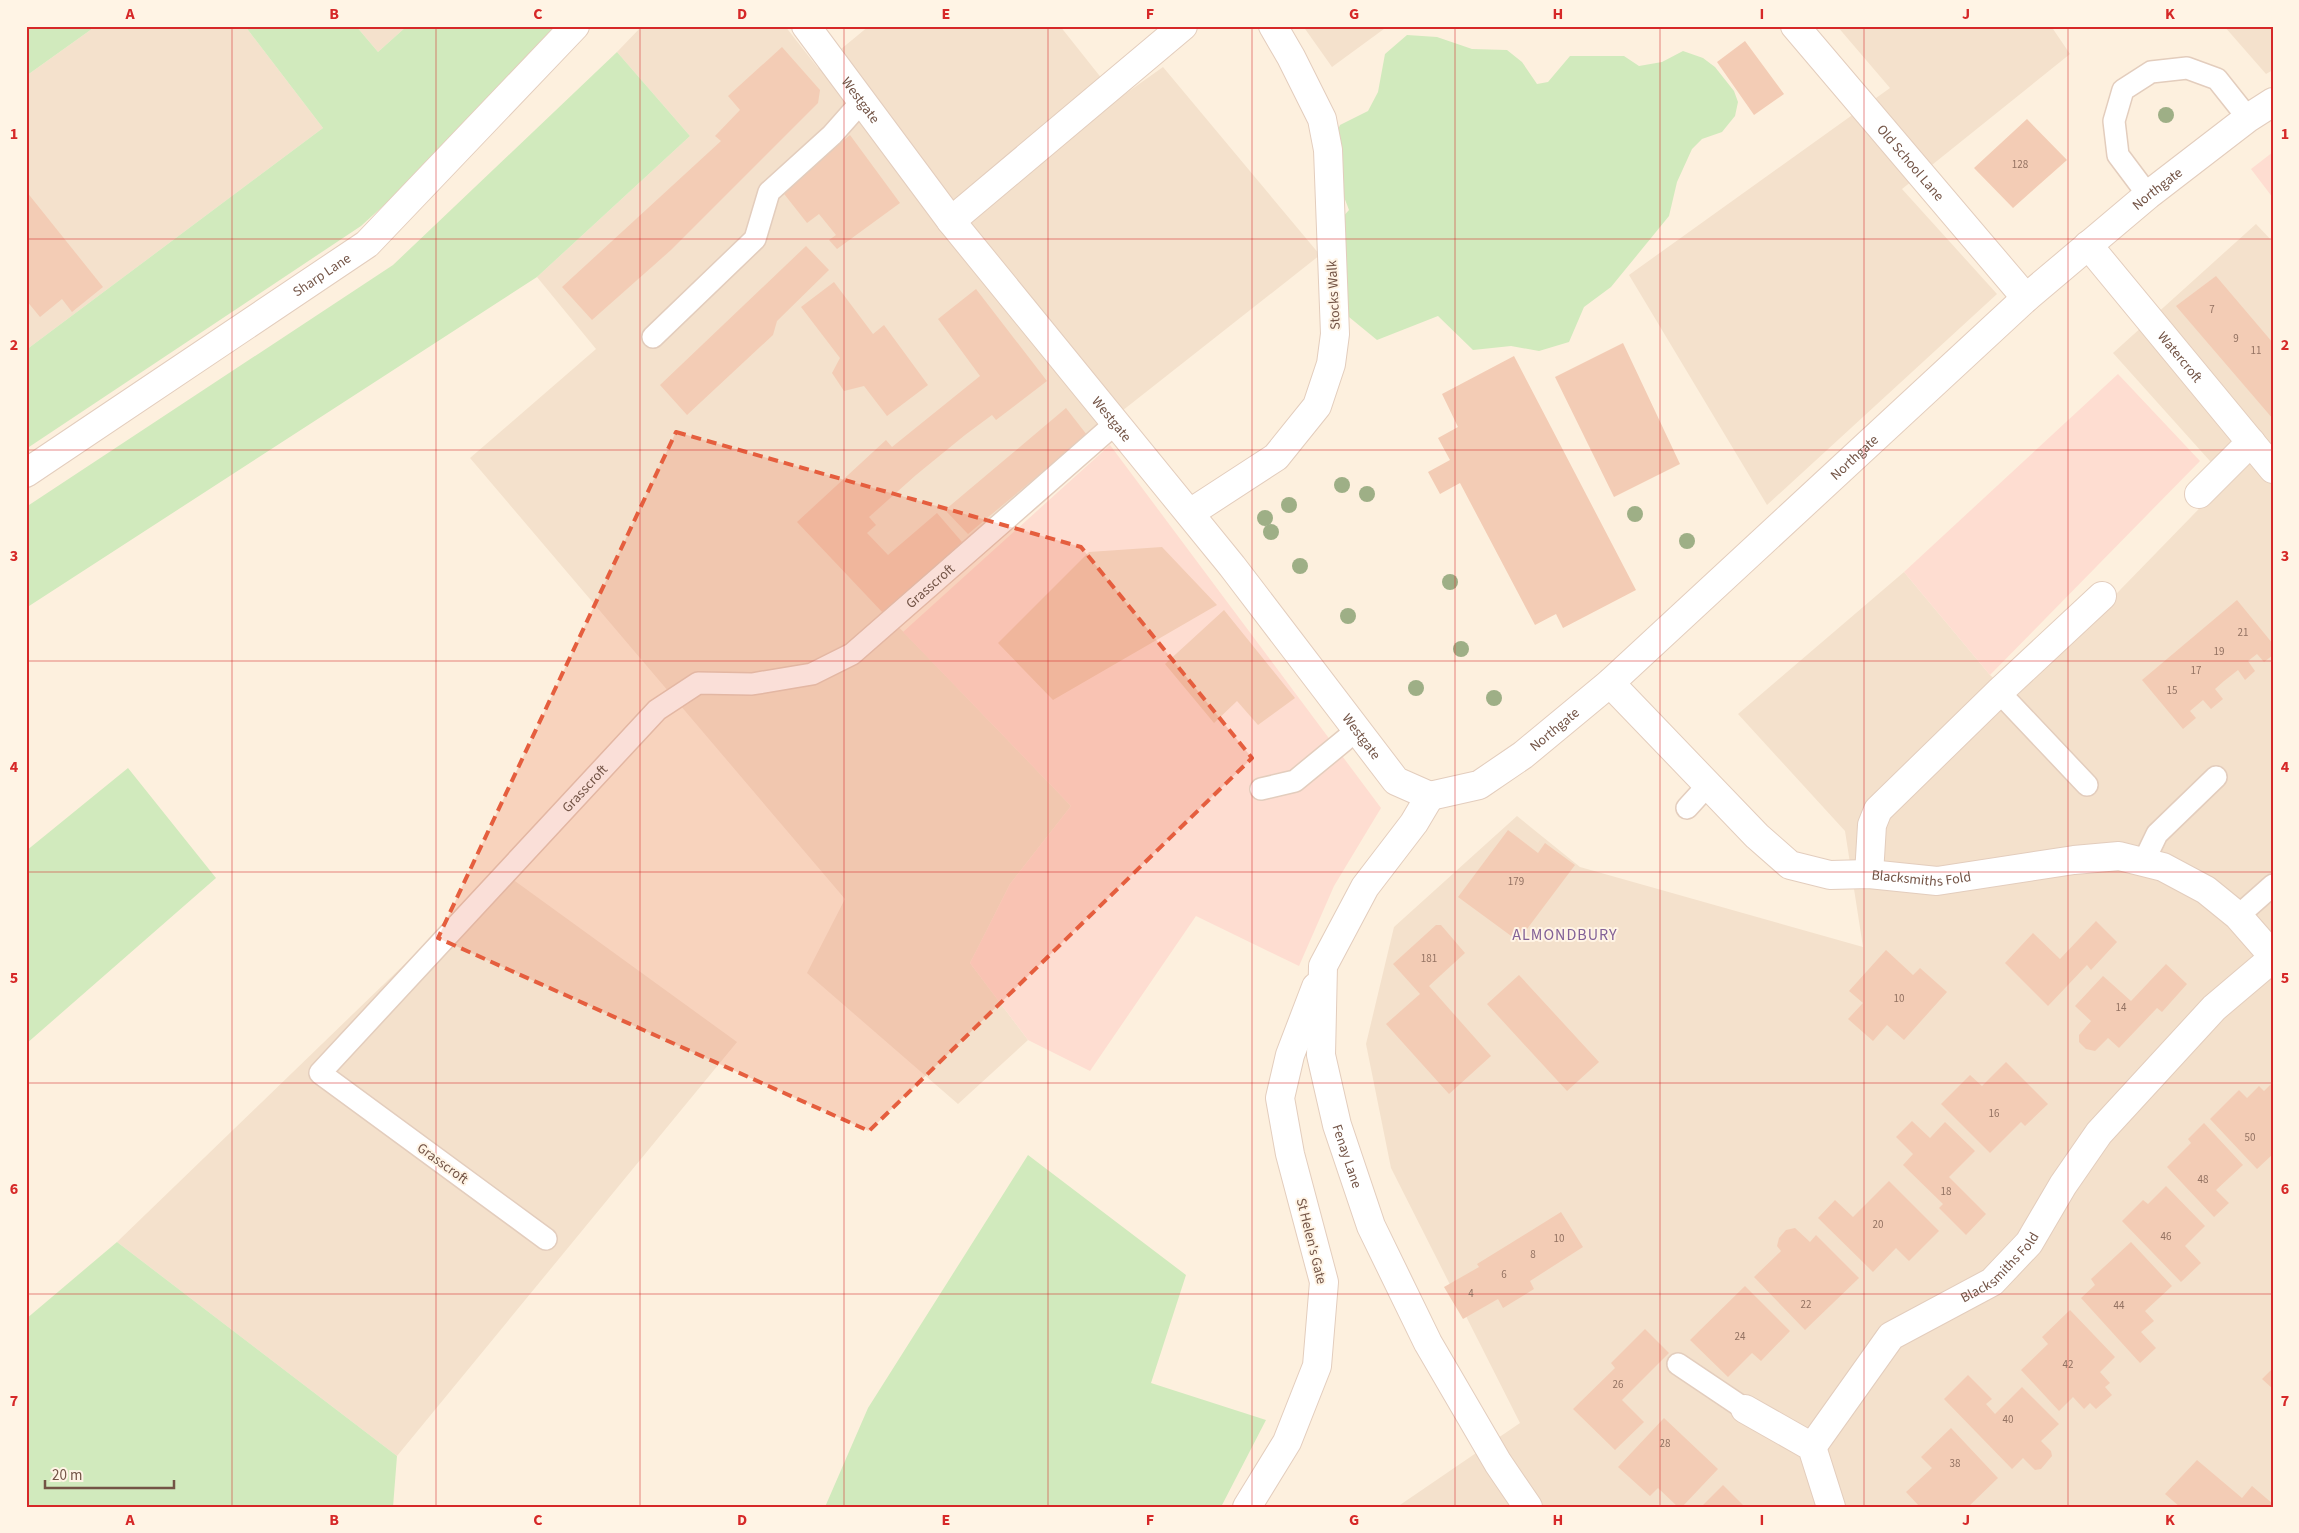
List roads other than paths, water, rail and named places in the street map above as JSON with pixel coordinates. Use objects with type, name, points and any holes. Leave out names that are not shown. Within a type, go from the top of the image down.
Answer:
[{"type":"street","name":"Sharp Lane","points":[[26,473],[367,244],[575,26]]},
{"type":"street","name":"Westgate","points":[[806,26],[952,221],[1190,513],[1396,781],[1430,796]]},
{"type":"street","points":[[952,221],[1183,26]]},
{"type":"street","name":"Stocks Walk","points":[[1190,513],[1276,457],[1317,406],[1331,364],[1335,334],[1328,150],[1322,119],[1291,57],[1272,26]]},
{"type":"street","name":"Old School Lane","points":[[1796,26],[2026,298]]},
{"type":"street","name":"Northgate","points":[[1430,796],[1478,785],[1523,755],[1610,683],[2026,298],[2148,195],[2248,118],[2273,102]]},
{"type":"street","name":"Watercroft","points":[[2088,245],[2273,469]]},
{"type":"street","points":[[2199,494],[2251,442]]},
{"type":"street","points":[[1869,874],[1872,825],[1878,810],[1999,692],[2102,596]]},
{"type":"street","name":"Blacksmiths Fold","points":[[1610,683],[1707,786],[1757,836],[1790,865],[1830,875],[1869,874],[1937,881],[2119,856],[2163,867],[2206,890],[2238,916],[2273,957],[2214,1008],[2099,1133],[2063,1185],[2029,1243],[1992,1282],[1891,1336],[1812,1447]]},
{"type":"street","name":"Fenay Lane","points":[[1430,796],[1414,823],[1365,887],[1323,966],[1321,1055],[1337,1125],[1371,1226],[1428,1343],[1498,1463],[1528,1507]]},
{"type":"street","name":"St Helen's Gate","points":[[1247,1507],[1286,1442],[1317,1366],[1324,1282],[1290,1154],[1280,1098],[1290,1055],[1323,966]]},
{"type":"street","points":[[1744,1409],[1812,1447],[1830,1507]]},
{"type":"lane","points":[[2148,195],[2118,155],[2114,121],[2123,90],[2151,72],[2187,68],[2217,79],[2248,118]]},
{"type":"lane","points":[[653,337],[755,239],[769,192],[832,135],[863,100]]},
{"type":"lane","name":"Grasscroft","points":[[546,1239],[320,1072],[657,710],[698,683],[752,684],[812,674],[852,654],[1117,422]]},
{"type":"lane","points":[[1999,692],[2087,785]]},
{"type":"lane","points":[[1261,789],[1295,781],[1357,730]]},
{"type":"lane","points":[[2144,863],[2157,834],[2216,777]]},
{"type":"lane","points":[[1687,808],[1707,786]]},
{"type":"lane","points":[[2238,916],[2273,885]]},
{"type":"lane","points":[[1678,1364],[1744,1409]]},
{"type":"district","name":"ALMONDBURY","points":[[1565,934]]}]
